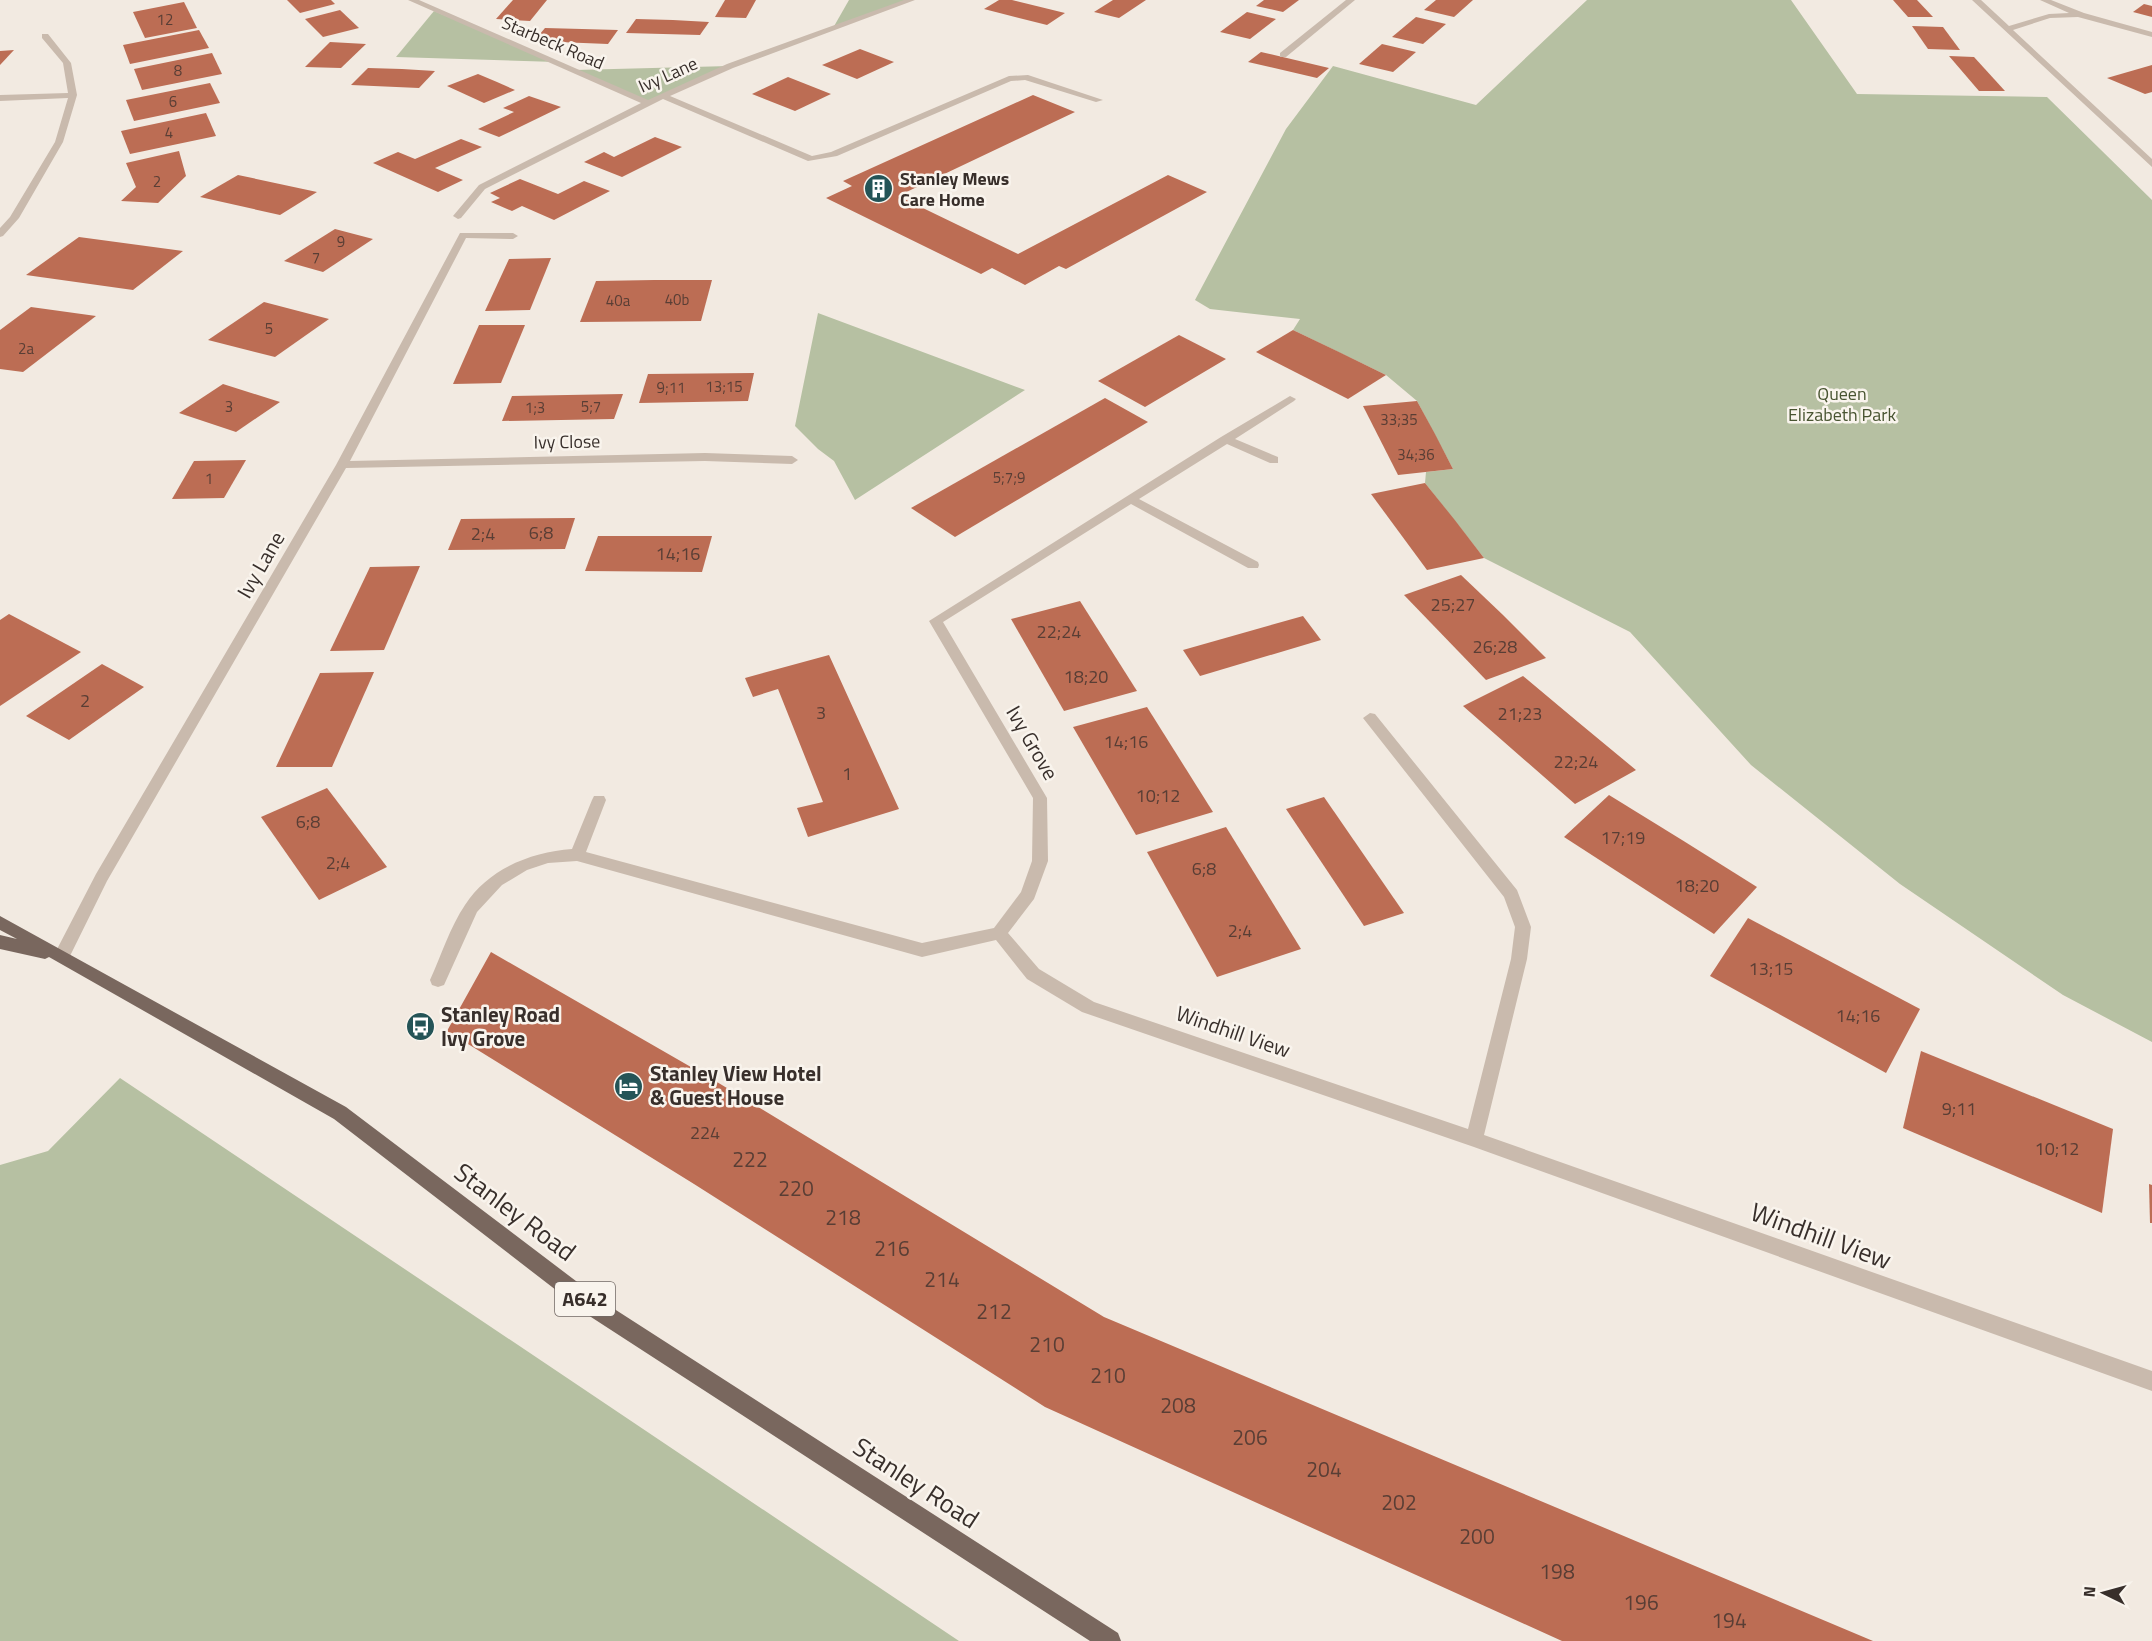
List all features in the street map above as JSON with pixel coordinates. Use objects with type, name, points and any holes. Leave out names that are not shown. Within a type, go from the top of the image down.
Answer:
[{"type":"main road","name":"A642","points":[[0,922],[62,955]]},
{"type":"main road","name":"A642","points":[[0,942],[62,955]]},
{"type":"main road","name":"Stanley Road","points":[[62,955],[340,1113],[598,1310],[1110,1641]]},
{"type":"street","name":"Starbeck Road","points":[[412,0],[648,103]]},
{"type":"street","name":"Ivy Lane","points":[[458,216],[482,187],[648,103],[730,66],[912,0]]},
{"type":"street","points":[[1283,55],[1350,0]]},
{"type":"street","points":[[1976,0],[2152,164]]},
{"type":"street","points":[[2044,0],[2080,15],[2152,35]]},
{"type":"street","points":[[2008,29],[2049,16],[2080,15]]},
{"type":"street","points":[[0,234],[14,218],[59,142],[74,95],[67,63],[45,36]]},
{"type":"street","points":[[663,96],[811,159],[834,154],[1009,79],[1025,76],[1099,100]]},
{"type":"street","points":[[0,98],[74,95]]},
{"type":"street","name":"Ivy Lane","points":[[62,955],[101,878],[342,465],[463,235],[513,236]]},
{"type":"street","name":"Ivy Grove","points":[[999,933],[1028,895],[1040,861],[1041,798],[936,621],[1290,399]]},
{"type":"street","points":[[1225,439],[1274,460]]},
{"type":"street","name":"Ivy Close","points":[[342,465],[705,458],[792,460]]},
{"type":"street","points":[[1130,499],[1253,565]]},
{"type":"street","points":[[1370,718],[1511,894],[1522,927],[1519,959],[1474,1139]]},
{"type":"street","points":[[578,855],[598,800]]},
{"type":"street","points":[[438,980],[471,908],[497,881],[522,866],[547,857],[578,855],[922,950],[999,933]]},
{"type":"street","name":"Windhill View","points":[[999,933],[1033,974],[1088,1007],[1474,1139],[2152,1381]]},
{"type":"green space","points":[[849,0],[911,0],[833,28]]},
{"type":"green space","name":"Queen Elizabeth Park","points":[[1587,0],[1791,0],[1857,94],[2047,97],[2152,200],[2152,1042],[2063,995],[1900,884],[1751,765],[1630,632],[1484,558],[1425,483],[1426,472],[1453,469],[1417,401],[1386,375],[1293,330],[1300,319],[1210,309],[1195,300],[1286,129],[1333,66],[1476,105]]},
{"type":"green space","points":[[434,11],[556,62],[396,57]]},
{"type":"green space","points":[[730,66],[648,103],[575,70]]},
{"type":"green space","points":[[818,313],[1025,390],[855,500],[834,461],[795,426]]},
{"type":"green space","points":[[120,1078],[959,1641],[0,1641],[0,1165],[48,1151]]},
{"type":"building","points":[[287,0],[331,0],[335,4],[300,13]]},
{"type":"building","points":[[513,0],[547,0],[530,21],[496,19]]},
{"type":"building","points":[[725,0],[756,0],[746,18],[715,17]]},
{"type":"building","points":[[999,0],[1012,0],[1065,13],[1047,25],[984,9]]},
{"type":"building","points":[[1113,0],[1146,0],[1119,18],[1094,12]]},
{"type":"building","points":[[1264,0],[1299,0],[1283,12],[1256,6]]},
{"type":"building","points":[[1436,0],[1473,0],[1454,17],[1424,10]]},
{"type":"building","points":[[1893,0],[1917,0],[1933,17],[1908,17]]},
{"type":"building","points":[[184,2],[197,28],[145,38],[133,12]]},
{"type":"building","points":[[2144,4],[2152,6],[2152,17],[2133,12]]},
{"type":"building","points":[[340,10],[359,28],[323,37],[305,19]]},
{"type":"building","points":[[1247,12],[1276,19],[1250,39],[1220,32]]},
{"type":"building","points":[[1416,17],[1446,24],[1423,44],[1392,37]]},
{"type":"building","points":[[636,19],[709,22],[700,35],[626,33]]},
{"type":"building","points":[[1912,26],[1943,27],[1960,50],[1928,49]]},
{"type":"building","points":[[545,28],[618,30],[608,44],[534,41]]},
{"type":"building","points":[[199,30],[209,48],[130,64],[123,45]]},
{"type":"building","points":[[330,42],[366,44],[341,68],[305,67]]},
{"type":"building","points":[[1382,44],[1416,52],[1393,72],[1359,64]]},
{"type":"building","points":[[860,49],[894,62],[857,79],[822,65]]},
{"type":"building","points":[[14,50],[0,65],[0,51]]},
{"type":"building","points":[[1261,52],[1329,68],[1317,78],[1248,62]]},
{"type":"building","points":[[212,53],[222,74],[142,90],[134,69]]},
{"type":"building","points":[[1949,56],[1974,57],[2005,91],[1979,91]]},
{"type":"building","points":[[2152,65],[2152,92],[2145,94],[2107,78]]},
{"type":"building","points":[[368,68],[435,71],[419,88],[351,85]]},
{"type":"building","points":[[478,74],[515,90],[484,103],[447,86]]},
{"type":"building","points":[[788,77],[831,94],[795,111],[752,94]]},
{"type":"building","points":[[210,83],[220,103],[134,121],[126,100]]},
{"type":"building","name":"Stanley Mews Care Home","points":[[1033,95],[1075,112],[898,196],[1018,254],[1168,175],[1207,192],[1066,269],[1059,266],[1025,285],[992,268],[981,274],[826,198],[852,186],[843,181]]},
{"type":"building","points":[[529,96],[561,107],[499,137],[478,129],[514,112],[503,108]]},
{"type":"building","points":[[206,113],[216,136],[130,154],[121,131]]},
{"type":"building","points":[[655,137],[682,147],[622,177],[584,162],[604,152],[614,157]]},
{"type":"building","points":[[461,139],[482,147],[435,168],[463,180],[438,192],[373,163],[398,152],[415,159]]},
{"type":"building","points":[[179,151],[186,176],[158,203],[121,201],[136,187],[126,163]]},
{"type":"building","points":[[238,175],[317,192],[280,215],[200,197]]},
{"type":"building","points":[[520,179],[558,194],[584,181],[610,191],[554,220],[522,206],[512,211],[491,202],[500,198],[490,193]]},
{"type":"building","points":[[335,229],[373,239],[323,272],[284,261]]},
{"type":"building","points":[[79,237],[183,251],[133,290],[26,275]]},
{"type":"building","points":[[551,258],[530,310],[485,311],[509,259]]},
{"type":"building","points":[[712,280],[701,321],[580,322],[596,281]]},
{"type":"building","points":[[264,302],[329,319],[275,357],[208,340]]},
{"type":"building","points":[[31,307],[96,316],[23,372],[0,369],[0,330]]},
{"type":"building","points":[[479,325],[525,325],[501,383],[453,384]]},
{"type":"building","points":[[1293,330],[1386,375],[1348,399],[1256,352]]},
{"type":"building","points":[[1179,335],[1226,359],[1145,407],[1098,381]]},
{"type":"building","points":[[754,373],[748,401],[639,403],[648,374]]},
{"type":"building","points":[[223,384],[280,402],[236,432],[179,413]]},
{"type":"building","points":[[623,394],[614,419],[502,421],[512,396]]},
{"type":"building","points":[[1105,398],[1148,422],[955,537],[911,508]]},
{"type":"building","points":[[1417,401],[1453,469],[1398,475],[1363,406]]},
{"type":"building","points":[[246,460],[224,498],[172,499],[194,461]]},
{"type":"building","points":[[1425,483],[1484,558],[1427,570],[1371,494]]},
{"type":"building","points":[[575,518],[565,549],[448,550],[461,519]]},
{"type":"building","points":[[598,536],[712,536],[702,572],[585,571]]},
{"type":"building","points":[[420,566],[384,650],[330,651],[370,567]]},
{"type":"building","points":[[1461,575],[1546,658],[1486,680],[1404,595]]},
{"type":"building","points":[[1080,601],[1137,691],[1064,711],[1011,619]]},
{"type":"building","points":[[9,614],[81,652],[0,706],[0,620]]},
{"type":"building","points":[[1303,616],[1321,640],[1200,676],[1183,650]]},
{"type":"building","points":[[829,655],[899,809],[808,837],[797,808],[823,802],[778,689],[753,697],[745,678]]},
{"type":"building","points":[[102,664],[144,687],[69,740],[26,716]]},
{"type":"building","points":[[374,672],[332,767],[276,767],[320,673]]},
{"type":"building","points":[[1523,676],[1636,770],[1575,804],[1463,706]]},
{"type":"building","points":[[1147,707],[1213,812],[1136,835],[1073,727]]},
{"type":"building","points":[[327,788],[387,867],[319,900],[261,817]]},
{"type":"building","points":[[1609,795],[1757,887],[1714,934],[1564,837]]},
{"type":"building","points":[[1324,797],[1404,913],[1364,926],[1286,809]]},
{"type":"building","points":[[1226,827],[1301,949],[1217,977],[1147,852]]},
{"type":"building","points":[[1748,918],[1920,1009],[1886,1073],[1710,976]]},
{"type":"building","points":[[491,952],[717,1082],[1104,1317],[1873,1641],[1562,1641],[1045,1407],[694,1184],[447,1031]]},
{"type":"building","points":[[1921,1051],[2113,1129],[2102,1213],[1903,1128]]},
{"type":"building","points":[[2149,1184],[2152,1185],[2152,1223],[2150,1223]]},
{"type":"place","name":"Stanley Mews Care Home","points":[[879,189]]},
{"type":"place","name":"Stanley Road Ivy Grove","points":[[420,1027]]},
{"type":"place","name":"Stanley View Hotel & Guest House","points":[[629,1086]]}]
